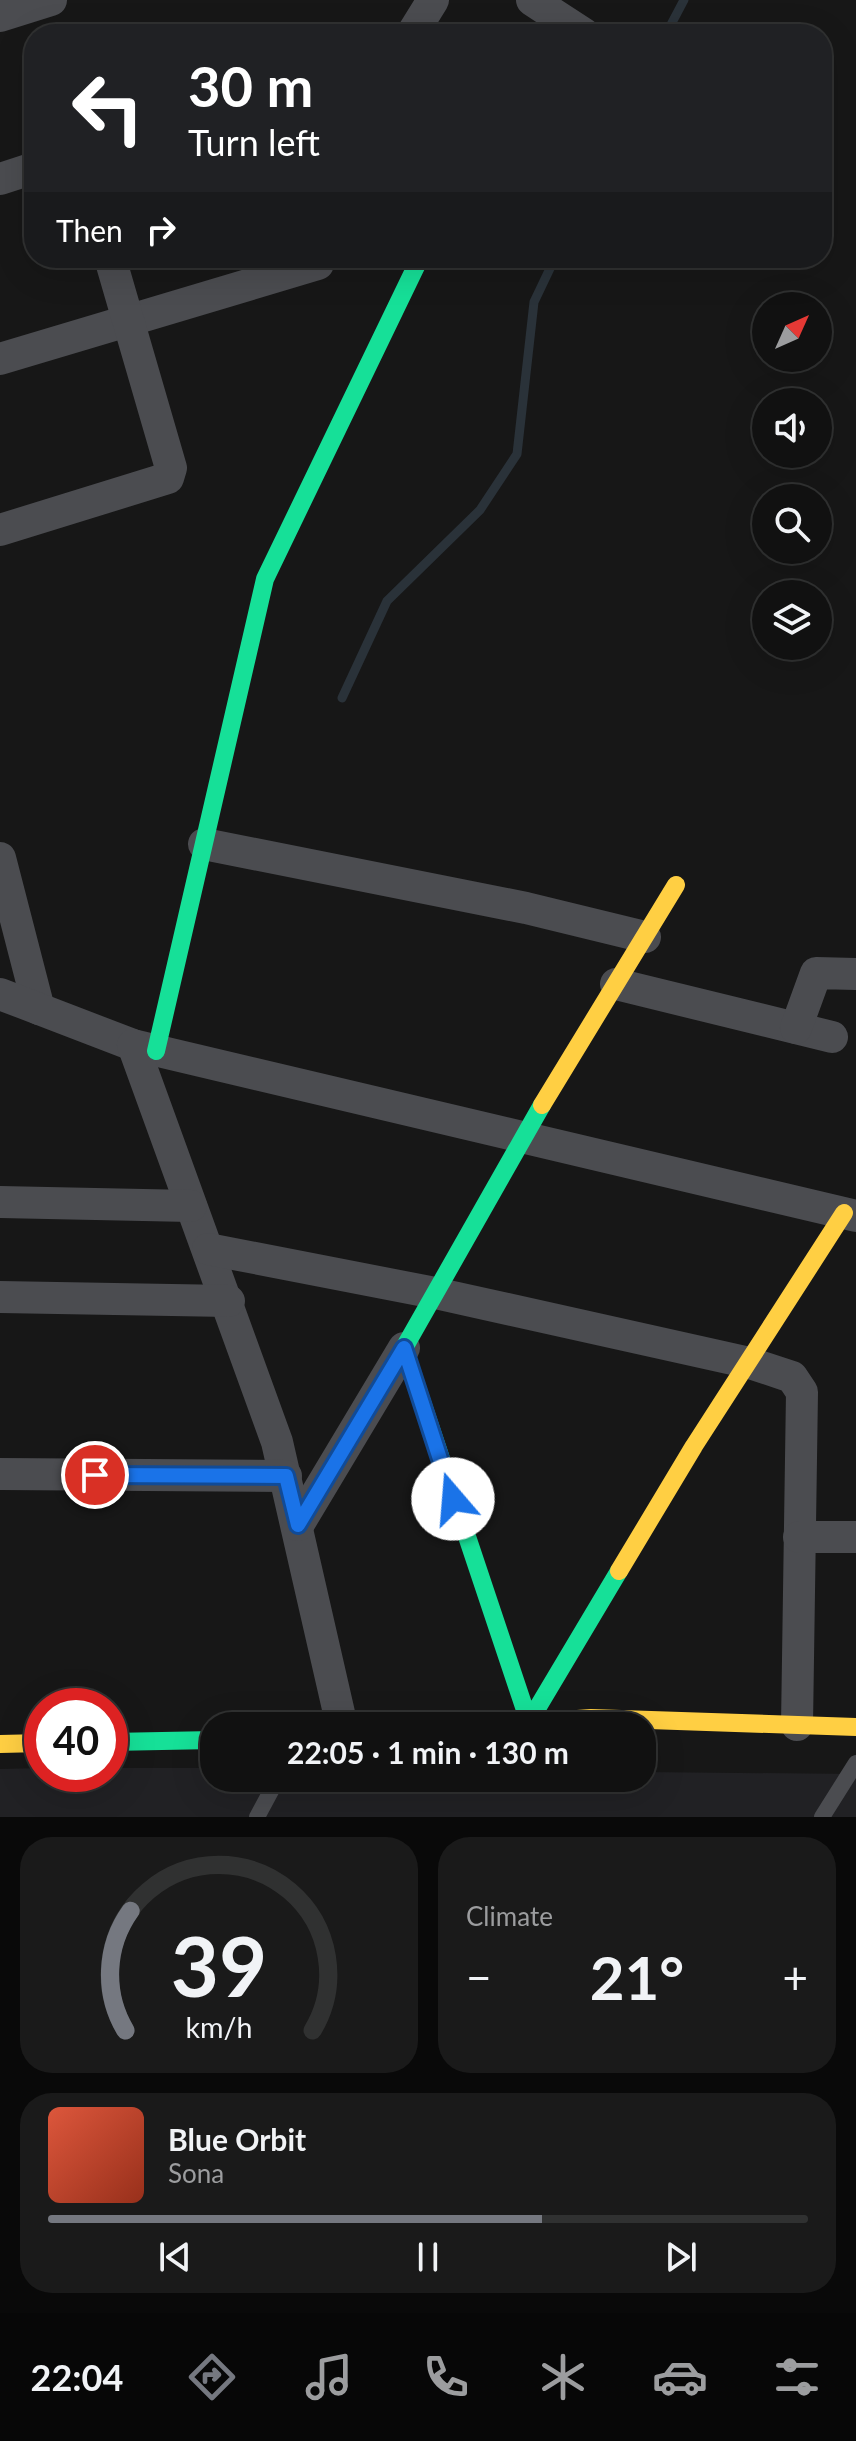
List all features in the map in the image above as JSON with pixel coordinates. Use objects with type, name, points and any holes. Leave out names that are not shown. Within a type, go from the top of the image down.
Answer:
[{"type":"street","points":[[418,24],[433,0]]},
{"type":"street","points":[[532,0],[569,24]]},
{"type":"street","points":[[0,16],[40,10]]},
{"type":"street","points":[[0,179],[24,171]]},
{"type":"street","points":[[0,530],[168,478],[171,468],[113,268]]},
{"type":"street","points":[[0,359],[305,268]]},
{"type":"street","points":[[339,1712],[286,1476],[229,1301],[191,1206],[144,1048],[204,844],[265,579],[415,268]]},
{"type":"street","points":[[204,844],[526,908],[645,937]]},
{"type":"street","points":[[0,858],[39,1009]]},
{"type":"street","points":[[298,1525],[404,1348],[522,1138],[676,885]]},
{"type":"street","points":[[796,1028],[816,973],[856,974]]},
{"type":"street","points":[[616,984],[832,1037]]},
{"type":"street","points":[[0,994],[144,1048],[850,1214],[694,1446],[535,1712]]},
{"type":"street","points":[[0,1202],[191,1206]]},
{"type":"street","points":[[208,1249],[435,1293],[786,1373],[800,1386],[797,1725]]},
{"type":"street","points":[[0,1297],[229,1301]]},
{"type":"street","points":[[404,1348],[526,1712]]},
{"type":"street","points":[[0,1474],[286,1476]]},
{"type":"street","points":[[799,1537],[856,1537]]},
{"type":"street","points":[[656,1720],[856,1727]]},
{"type":"street","points":[[128,1742],[200,1740]]},
{"type":"street","points":[[0,1744],[24,1743]]},
{"type":"lane","points":[[822,1817],[856,1763]]},
{"type":"lane","points":[[257,1817],[270,1792]]},
{"type":"shaded area","points":[[24,1768],[24,1792],[128,1792],[128,1768],[200,1768],[200,1792],[656,1792],[656,1772],[856,1774],[856,1817],[0,1817],[0,1769]]},
{"type":"waterway","points":[[671,24],[684,0]]},
{"type":"waterway","points":[[342,698],[387,601],[480,510],[517,454],[534,302],[550,268]]},
{"type":"traffic: fast","points":[[156,1051],[265,579],[415,268]]},
{"type":"traffic: fast","points":[[542,1105],[404,1348],[529,1722],[619,1571]]},
{"type":"traffic: fast","points":[[128,1742],[200,1740]]},
{"type":"traffic: slow","points":[[542,1105],[676,885]]},
{"type":"traffic: slow","points":[[619,1571],[694,1446],[844,1213]]},
{"type":"traffic: slow","points":[[656,1720],[856,1727]]},
{"type":"traffic: slow","points":[[0,1744],[24,1743]]},
{"type":"route","points":[[95,1475],[286,1476],[298,1525],[404,1348],[453,1499]]}]
